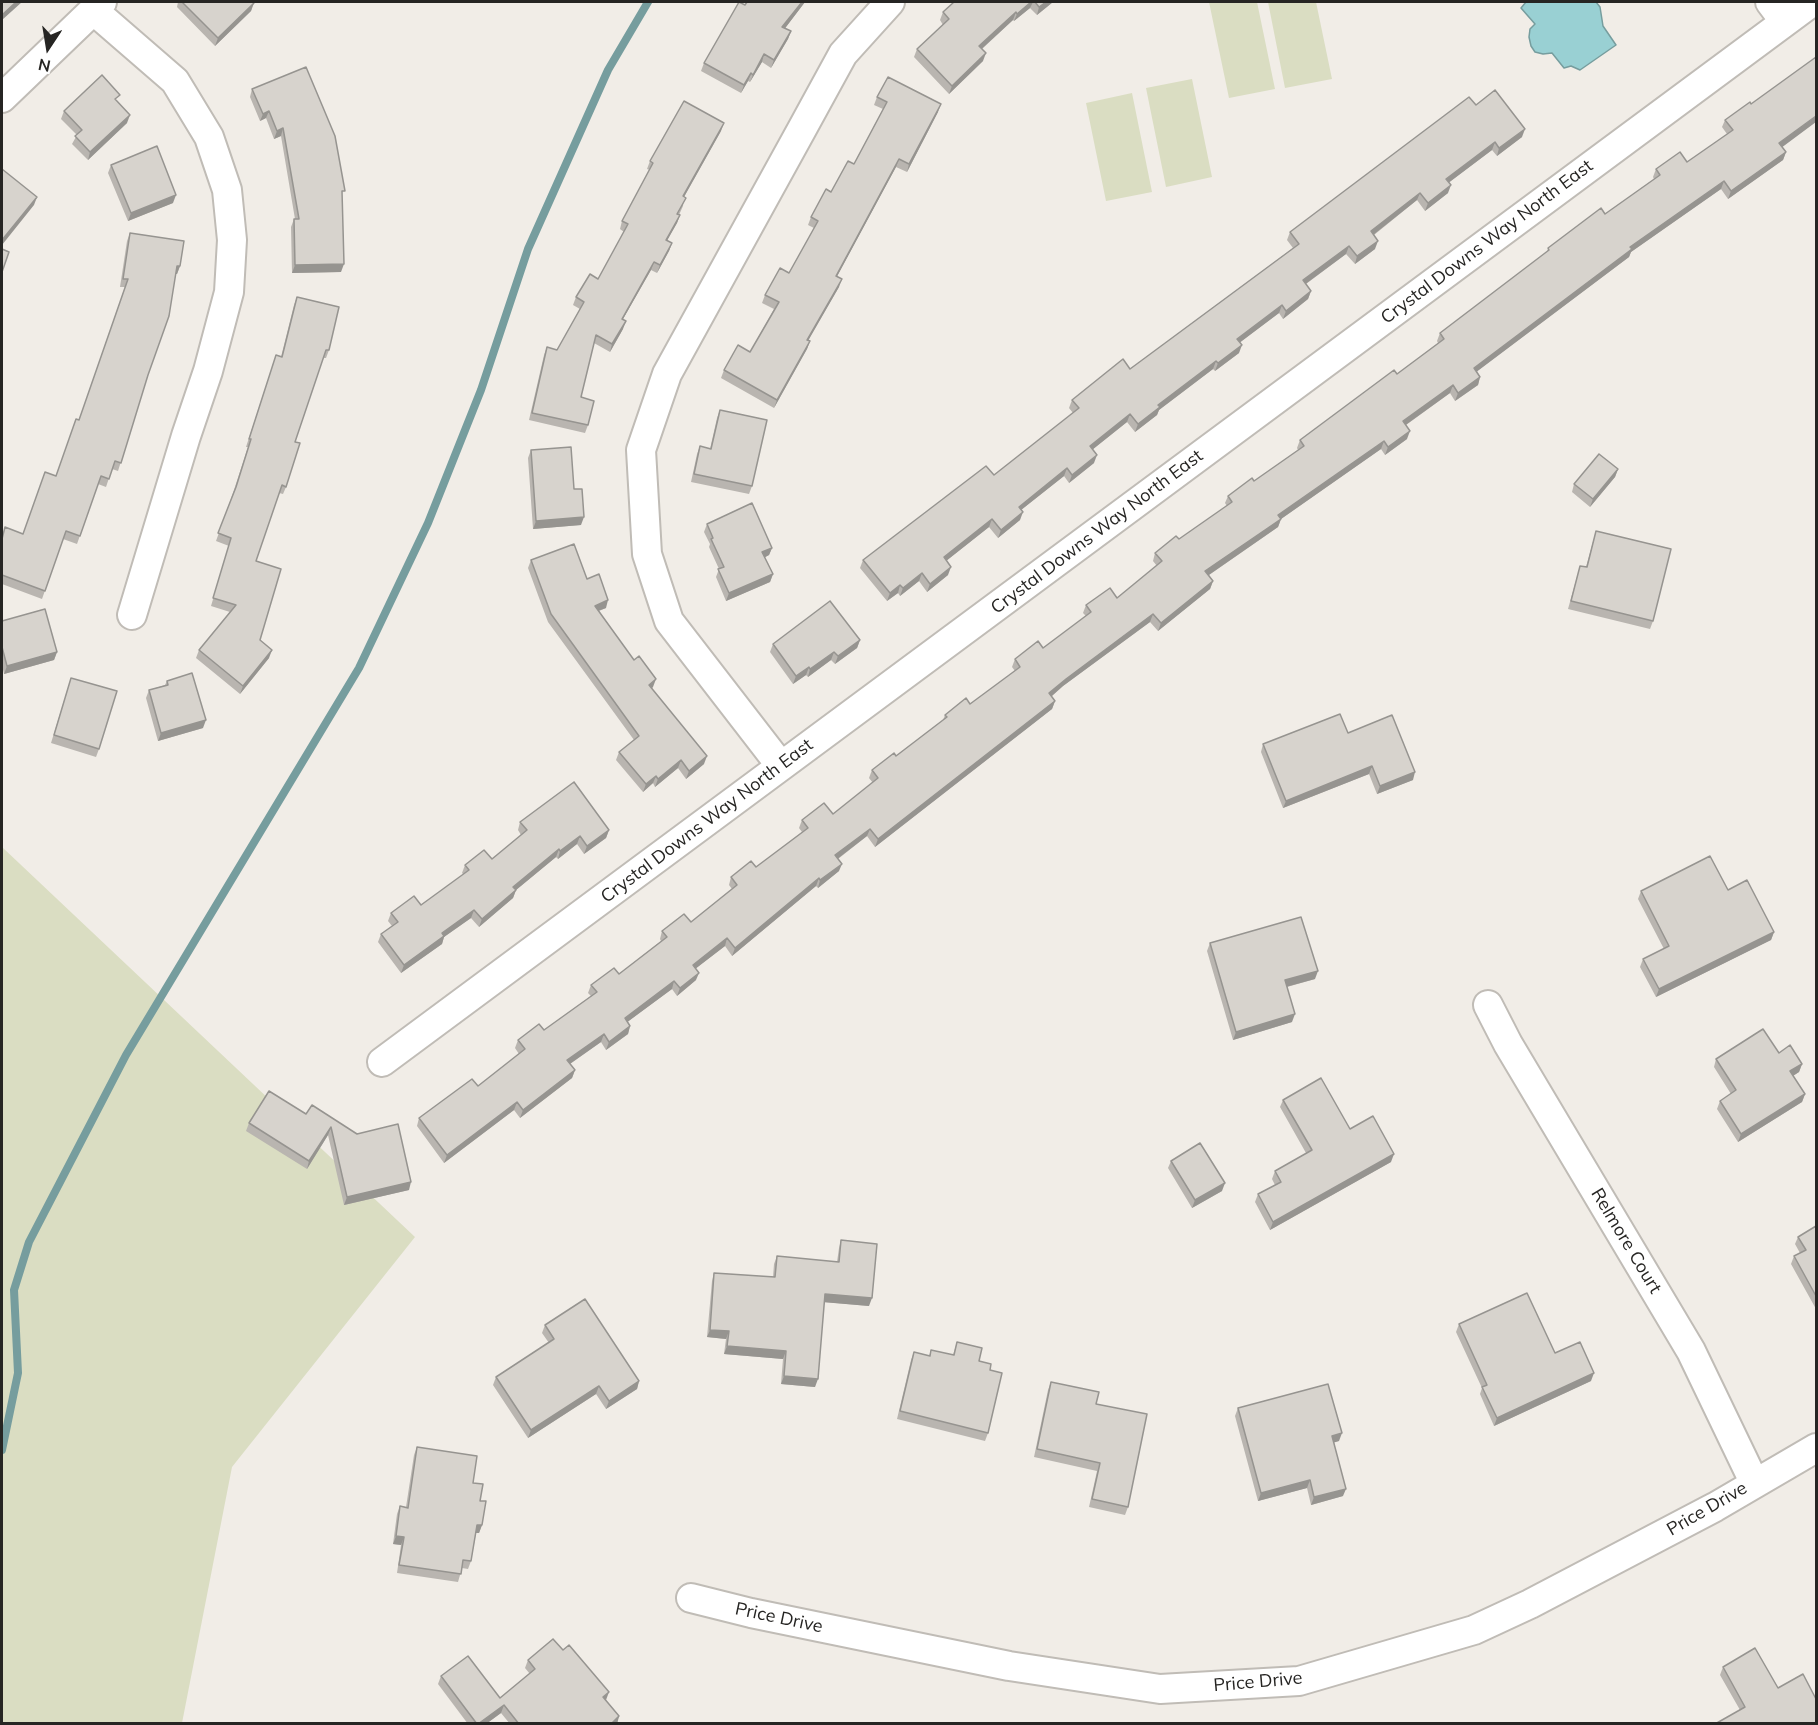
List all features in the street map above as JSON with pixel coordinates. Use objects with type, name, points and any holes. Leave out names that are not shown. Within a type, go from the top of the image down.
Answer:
[{"type":"street","points":[[781,766],[669,621],[647,554],[641,450],[667,374],[843,54],[890,2]]},
{"type":"street","name":"Crystal Downs Way North East","points":[[382,1062],[781,766],[1778,12],[1812,2]]},
{"type":"street","points":[[2,99],[97,6],[175,81],[209,137],[227,190],[232,240],[229,292],[208,371],[132,615]]},
{"type":"street","name":"Relmore Court","points":[[1488,1005],[1508,1044],[1691,1351],[1754,1482]]},
{"type":"street","name":"Price Drive","points":[[691,1598],[751,1613],[1009,1666],[1160,1689],[1299,1681],[1474,1630],[1540,1599],[1715,1507],[1754,1482],[1816,1448]]},
{"type":"green space","points":[[1209,2],[1257,2],[1275,89],[1229,98]]},
{"type":"green space","points":[[1268,2],[1316,2],[1332,79],[1285,88]]},
{"type":"green space","points":[[1192,79],[1212,177],[1166,187],[1146,88]]},
{"type":"green space","points":[[1132,93],[1152,192],[1106,201],[1086,103]]},
{"type":"green space","points":[[2,847],[415,1237],[232,1467],[182,1723],[2,1723]]},
{"type":"water","points":[[1526,2],[1596,2],[1600,7],[1603,26],[1616,45],[1580,70],[1571,66],[1564,68],[1552,53],[1535,52],[1531,46],[1530,29],[1535,24],[1521,8]]},
{"type":"building","points":[[2,2],[16,2],[2,15]]},
{"type":"building","points":[[182,2],[252,2],[254,3],[218,38]]},
{"type":"building","points":[[739,2],[745,5],[747,2],[802,2],[782,27],[791,31],[774,60],[764,54],[753,75],[751,73],[744,85],[704,63]]},
{"type":"building","points":[[954,2],[1031,2],[1017,14],[1016,12],[979,46],[986,53],[952,86],[917,49],[949,19],[943,12]]},
{"type":"building","points":[[1035,2],[1046,2],[1039,7]]},
{"type":"building","points":[[1816,57],[1816,116],[1779,143],[1786,152],[1731,191],[1724,181],[1630,247],[1632,249],[1474,368],[1480,377],[1458,393],[1453,385],[1403,421],[1410,431],[1388,447],[1384,441],[1278,515],[1281,519],[1205,571],[1213,581],[1161,623],[1153,614],[1049,693],[1055,701],[878,839],[870,829],[835,855],[842,864],[820,880],[819,878],[735,948],[727,938],[693,965],[699,973],[680,988],[674,981],[625,1018],[630,1026],[609,1042],[604,1034],[567,1060],[575,1070],[523,1110],[517,1102],[447,1155],[419,1118],[472,1079],[478,1086],[525,1049],[518,1040],[539,1024],[544,1030],[597,992],[591,985],[614,968],[619,974],[667,937],[662,931],[684,914],[691,922],[737,885],[731,877],[751,861],[756,867],[808,828],[802,820],[824,803],[833,814],[878,778],[872,770],[894,753],[896,756],[947,717],[945,715],[966,698],[970,704],[1020,667],[1015,659],[1038,641],[1043,648],[1091,612],[1086,605],[1110,588],[1117,598],[1162,561],[1155,553],[1176,536],[1179,539],[1232,502],[1228,496],[1252,478],[1254,481],[1304,446],[1300,440],[1394,370],[1397,374],[1444,339],[1440,333],[1549,250],[1548,248],[1601,208],[1605,214],[1660,175],[1656,169],[1680,152],[1687,162],[1733,130],[1725,120]]},
{"type":"building","points":[[306,67],[335,136],[345,191],[342,191],[344,264],[295,265],[294,219],[299,219],[283,128],[277,131],[269,111],[263,114],[252,89]]},
{"type":"building","points":[[102,75],[120,95],[115,99],[130,115],[90,152],[75,136],[82,130],[64,111]]},
{"type":"building","points":[[888,77],[941,104],[909,164],[899,159],[836,276],[842,279],[807,340],[810,341],[777,400],[724,370],[738,345],[750,352],[779,302],[765,295],[780,268],[789,273],[818,221],[811,217],[826,189],[831,192],[848,161],[854,164],[887,102],[877,97]]},
{"type":"building","points":[[1495,90],[1525,129],[1499,148],[1495,142],[1446,179],[1451,185],[1428,203],[1420,193],[1371,231],[1378,241],[1357,256],[1349,246],[1303,280],[1311,291],[1286,311],[1282,305],[1237,339],[1242,345],[1218,363],[1216,361],[1158,405],[1160,407],[1138,424],[1130,414],[1090,446],[1097,455],[1072,475],[1067,468],[1019,507],[1023,512],[1001,530],[992,519],[944,557],[951,567],[930,584],[922,573],[903,588],[900,585],[890,593],[863,560],[986,466],[994,475],[1079,408],[1072,400],[1123,359],[1130,369],[1299,244],[1290,232],[1469,97],[1476,105]]},
{"type":"building","points":[[684,101],[724,123],[683,196],[686,198],[677,214],[680,215],[666,240],[672,243],[660,265],[654,262],[622,319],[626,321],[612,344],[596,335],[581,397],[594,401],[588,425],[532,413],[547,347],[557,350],[584,302],[576,297],[590,274],[598,279],[628,224],[622,221],[653,163],[650,161]]},
{"type":"building","points":[[157,146],[176,195],[131,213],[111,165]]},
{"type":"building","points":[[2,169],[37,197],[2,240]]},
{"type":"building","points":[[130,233],[184,241],[180,266],[177,266],[169,316],[121,463],[115,461],[109,479],[101,476],[80,536],[66,531],[45,591],[2,575],[2,539],[5,527],[23,534],[45,472],[56,476],[76,419],[79,420],[128,279],[123,279]]},
{"type":"building","points":[[2,249],[9,252],[2,272]]},
{"type":"building","points":[[297,297],[339,307],[329,350],[326,350],[295,442],[300,443],[286,487],[282,485],[256,561],[281,569],[260,640],[272,650],[243,686],[199,650],[236,605],[213,598],[231,538],[218,533],[236,487],[276,355],[282,357]]},
{"type":"building","points":[[720,410],[767,420],[752,486],[694,474],[700,446],[711,449]]},
{"type":"building","points":[[571,447],[574,489],[582,489],[584,517],[536,521],[531,450]]},
{"type":"building","points":[[1599,454],[1618,469],[1593,499],[1574,484]]},
{"type":"building","points":[[752,503],[772,548],[762,552],[773,574],[729,593],[718,569],[724,567],[707,524]]},
{"type":"building","points":[[1596,531],[1671,549],[1653,621],[1571,601],[1580,566],[1587,567]]},
{"type":"building","points":[[574,544],[587,579],[599,574],[608,600],[595,606],[634,660],[639,656],[656,679],[649,685],[707,756],[689,771],[681,760],[658,779],[656,776],[646,784],[619,752],[639,736],[551,614],[531,560]]},
{"type":"building","points":[[830,601],[860,640],[838,656],[834,652],[796,676],[773,644]]},
{"type":"building","points":[[45,609],[57,652],[7,666],[2,647],[2,621]]},
{"type":"building","points":[[192,673],[206,720],[161,733],[149,690],[168,685],[167,681]]},
{"type":"building","points":[[71,678],[117,691],[99,749],[54,735]]},
{"type":"building","points":[[1340,714],[1348,733],[1392,715],[1415,772],[1380,786],[1372,766],[1286,801],[1263,744]]},
{"type":"building","points":[[574,782],[609,830],[587,846],[580,836],[560,851],[559,849],[513,887],[516,890],[482,919],[474,910],[442,933],[444,936],[404,965],[381,934],[398,922],[391,913],[414,896],[421,905],[469,870],[465,865],[484,850],[492,859],[527,830],[520,822]]},
{"type":"building","points":[[1710,856],[1728,890],[1747,880],[1774,932],[1659,989],[1643,959],[1669,946],[1641,891]]},
{"type":"building","points":[[1301,917],[1318,971],[1285,980],[1295,1014],[1236,1032],[1210,943]]},
{"type":"building","points":[[1763,1029],[1779,1053],[1790,1045],[1802,1064],[1790,1071],[1805,1094],[1741,1134],[1720,1101],[1736,1090],[1716,1059]]},
{"type":"building","points":[[1321,1078],[1350,1129],[1373,1116],[1394,1154],[1273,1222],[1258,1194],[1281,1182],[1275,1171],[1312,1150],[1283,1100]]},
{"type":"building","points":[[269,1091],[306,1114],[312,1105],[357,1134],[398,1124],[411,1182],[347,1197],[331,1127],[309,1161],[249,1123]]},
{"type":"building","points":[[1200,1143],[1225,1183],[1195,1200],[1171,1161]]},
{"type":"building","points":[[1816,1226],[1816,1296],[1794,1256],[1806,1250],[1798,1237]]},
{"type":"building","points":[[841,1240],[877,1244],[872,1298],[825,1294],[818,1379],[784,1376],[786,1351],[727,1346],[729,1331],[710,1330],[714,1273],[775,1277],[777,1256],[839,1262]]},
{"type":"building","points":[[1527,1293],[1555,1353],[1580,1342],[1594,1373],[1497,1418],[1482,1387],[1487,1385],[1459,1324]]},
{"type":"building","points":[[585,1299],[639,1381],[609,1401],[599,1386],[531,1430],[496,1377],[554,1339],[545,1325]]},
{"type":"building","points":[[957,1342],[982,1348],[979,1361],[991,1364],[990,1370],[1002,1373],[988,1433],[900,1411],[914,1352],[930,1356],[931,1350],[954,1355]]},
{"type":"building","points":[[1051,1382],[1099,1392],[1096,1404],[1147,1414],[1128,1507],[1092,1499],[1100,1463],[1037,1449]]},
{"type":"building","points":[[1328,1384],[1342,1433],[1332,1436],[1346,1489],[1314,1497],[1310,1480],[1261,1493],[1238,1408]]},
{"type":"building","points":[[417,1447],[477,1456],[473,1483],[483,1484],[480,1501],[486,1501],[482,1525],[477,1525],[471,1561],[463,1560],[461,1574],[399,1565],[404,1537],[396,1536],[400,1506],[408,1508]]},
{"type":"building","points":[[553,1639],[563,1650],[569,1645],[609,1692],[603,1697],[619,1716],[611,1724],[519,1724],[504,1705],[477,1724],[441,1676],[468,1656],[500,1698],[535,1669],[528,1660]]},
{"type":"building","points":[[1755,1648],[1778,1688],[1803,1674],[1816,1699],[1816,1724],[1715,1724],[1745,1707],[1723,1667]]},
{"type":"waterway","points":[[2,1450],[18,1373],[14,1290],[29,1242],[126,1055],[359,668],[428,523],[481,390],[528,249],[608,70],[648,2]]}]
